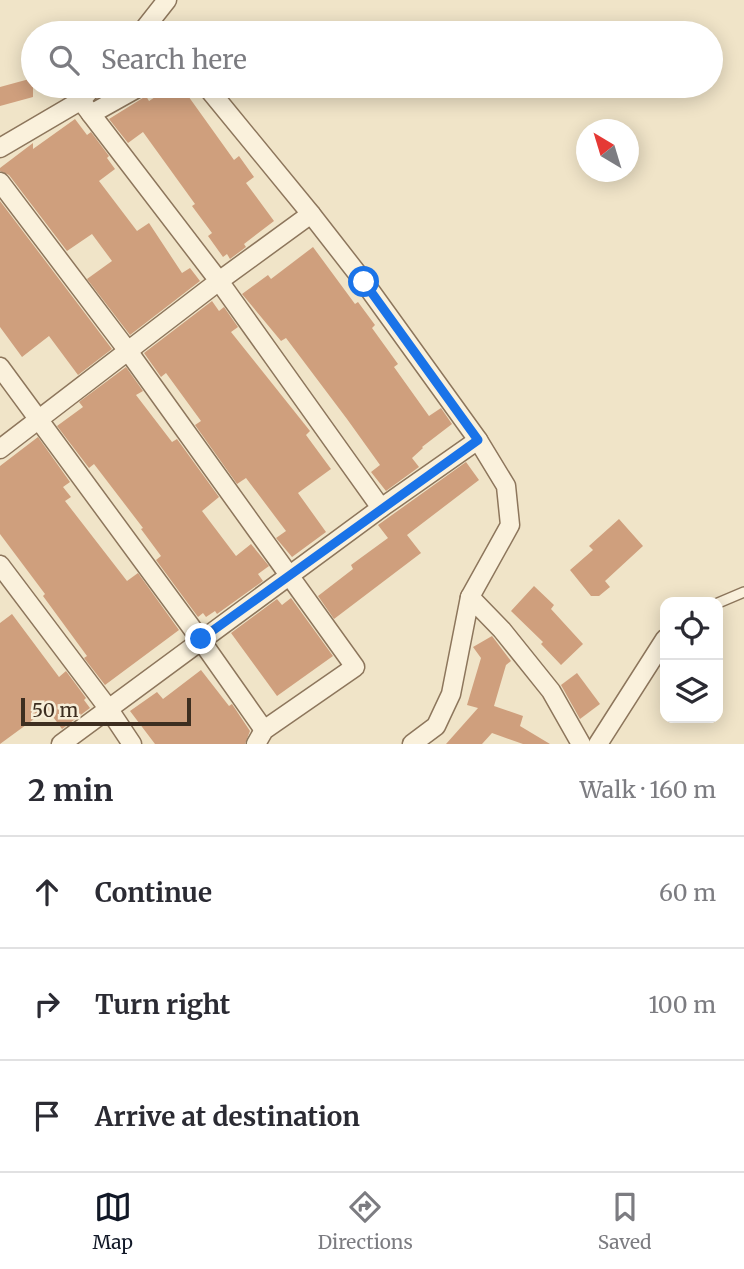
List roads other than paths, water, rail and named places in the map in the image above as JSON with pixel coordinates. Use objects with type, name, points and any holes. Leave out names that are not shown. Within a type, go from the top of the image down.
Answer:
[{"type":"street","points":[[150,21],[167,0]]},
{"type":"street","points":[[86,107],[89,98]]},
{"type":"street","points":[[0,148],[110,98]]},
{"type":"street","points":[[216,98],[364,282],[478,440],[506,486],[510,525],[470,597],[451,694],[436,726],[412,744]]},
{"type":"street","points":[[86,107],[219,281],[381,509]]},
{"type":"street","points":[[0,182],[128,351],[355,667],[260,737],[201,639],[0,367]]},
{"type":"street","points":[[0,449],[311,214]]},
{"type":"street","points":[[61,744],[289,574],[478,440]]},
{"type":"street","points":[[0,565],[132,744]]},
{"type":"street","points":[[470,597],[502,630],[551,691],[581,744]]},
{"type":"street","points":[[598,744],[660,647]]},
{"type":"lane","points":[[723,601],[744,592]]}]
